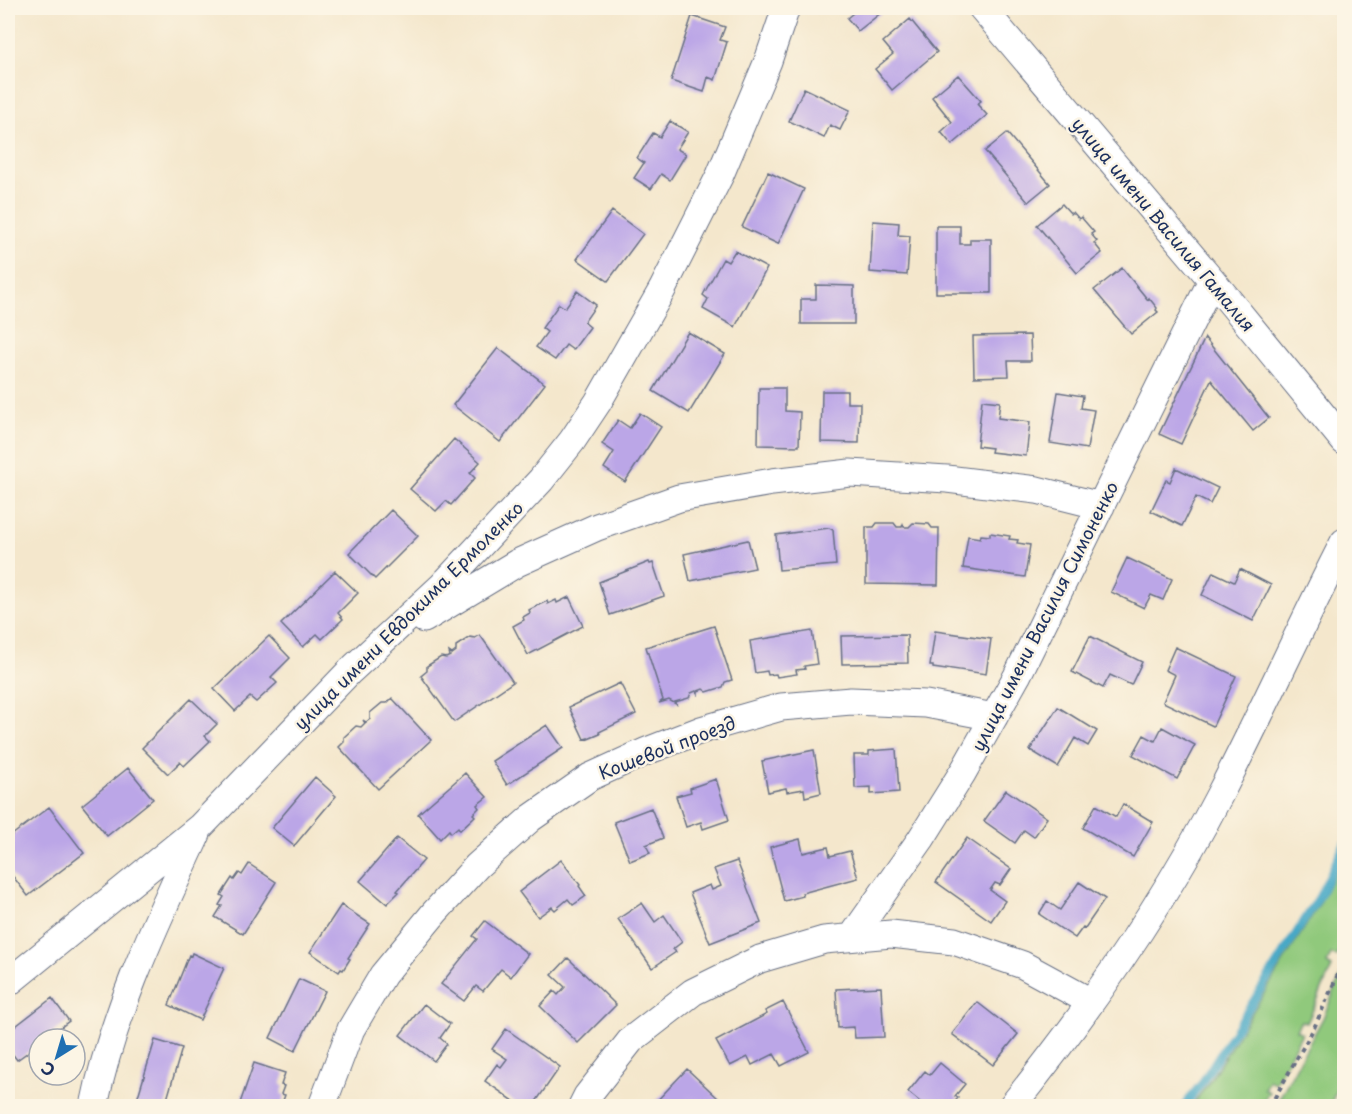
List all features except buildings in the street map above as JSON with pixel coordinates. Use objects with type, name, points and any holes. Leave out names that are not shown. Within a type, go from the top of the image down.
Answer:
[{"type":"street","name":"улица имени Евдокима Ермоленко","points":[[8,983],[200,827],[350,671],[442,586],[541,480],[572,441],[598,402],[662,290],[720,176],[768,62],[786,8]]},
{"type":"street","name":"улица имени Василия Гамалия","points":[[982,8],[1212,280],[1344,441]]},
{"type":"street","name":"улица имени Василия Симоненко","points":[[852,937],[921,839],[994,717],[1056,600],[1212,280]]},
{"type":"street","points":[[350,671],[439,609],[516,563],[597,527],[679,498],[772,482],[850,473],[947,479],[1037,490],[1101,506]]},
{"type":"street","points":[[1012,1107],[1091,1002],[1166,891],[1220,795],[1344,542]]},
{"type":"street","name":"Кошевой проезд","points":[[322,1107],[351,1029],[382,975],[477,866],[531,818],[591,777],[701,730],[781,707],[851,701],[926,704],[994,717]]},
{"type":"street","points":[[94,1107],[101,1071],[128,994],[157,922],[200,827]]},
{"type":"street","points":[[582,1107],[587,1096],[631,1040],[693,992],[760,959],[824,940],[891,934],[954,941],[1023,965],[1091,1002]]},
{"type":"path","points":[[1270,1107],[1314,1028],[1344,961]]},
{"type":"path","points":[[1341,1107],[1344,1100]]},
{"type":"green space","points":[[1344,854],[1344,939],[1337,957],[1331,954],[1327,964],[1332,967],[1307,1023],[1301,1021],[1296,1030],[1302,1033],[1275,1083],[1269,1080],[1264,1089],[1269,1092],[1260,1106],[1191,1106],[1207,1085],[1320,903]]},
{"type":"green space","points":[[1344,968],[1344,1071],[1330,1106],[1275,1106],[1323,1018]]},
{"type":"waterway","points":[[1184,1106],[1201,1084],[1319,897],[1344,845]]}]
